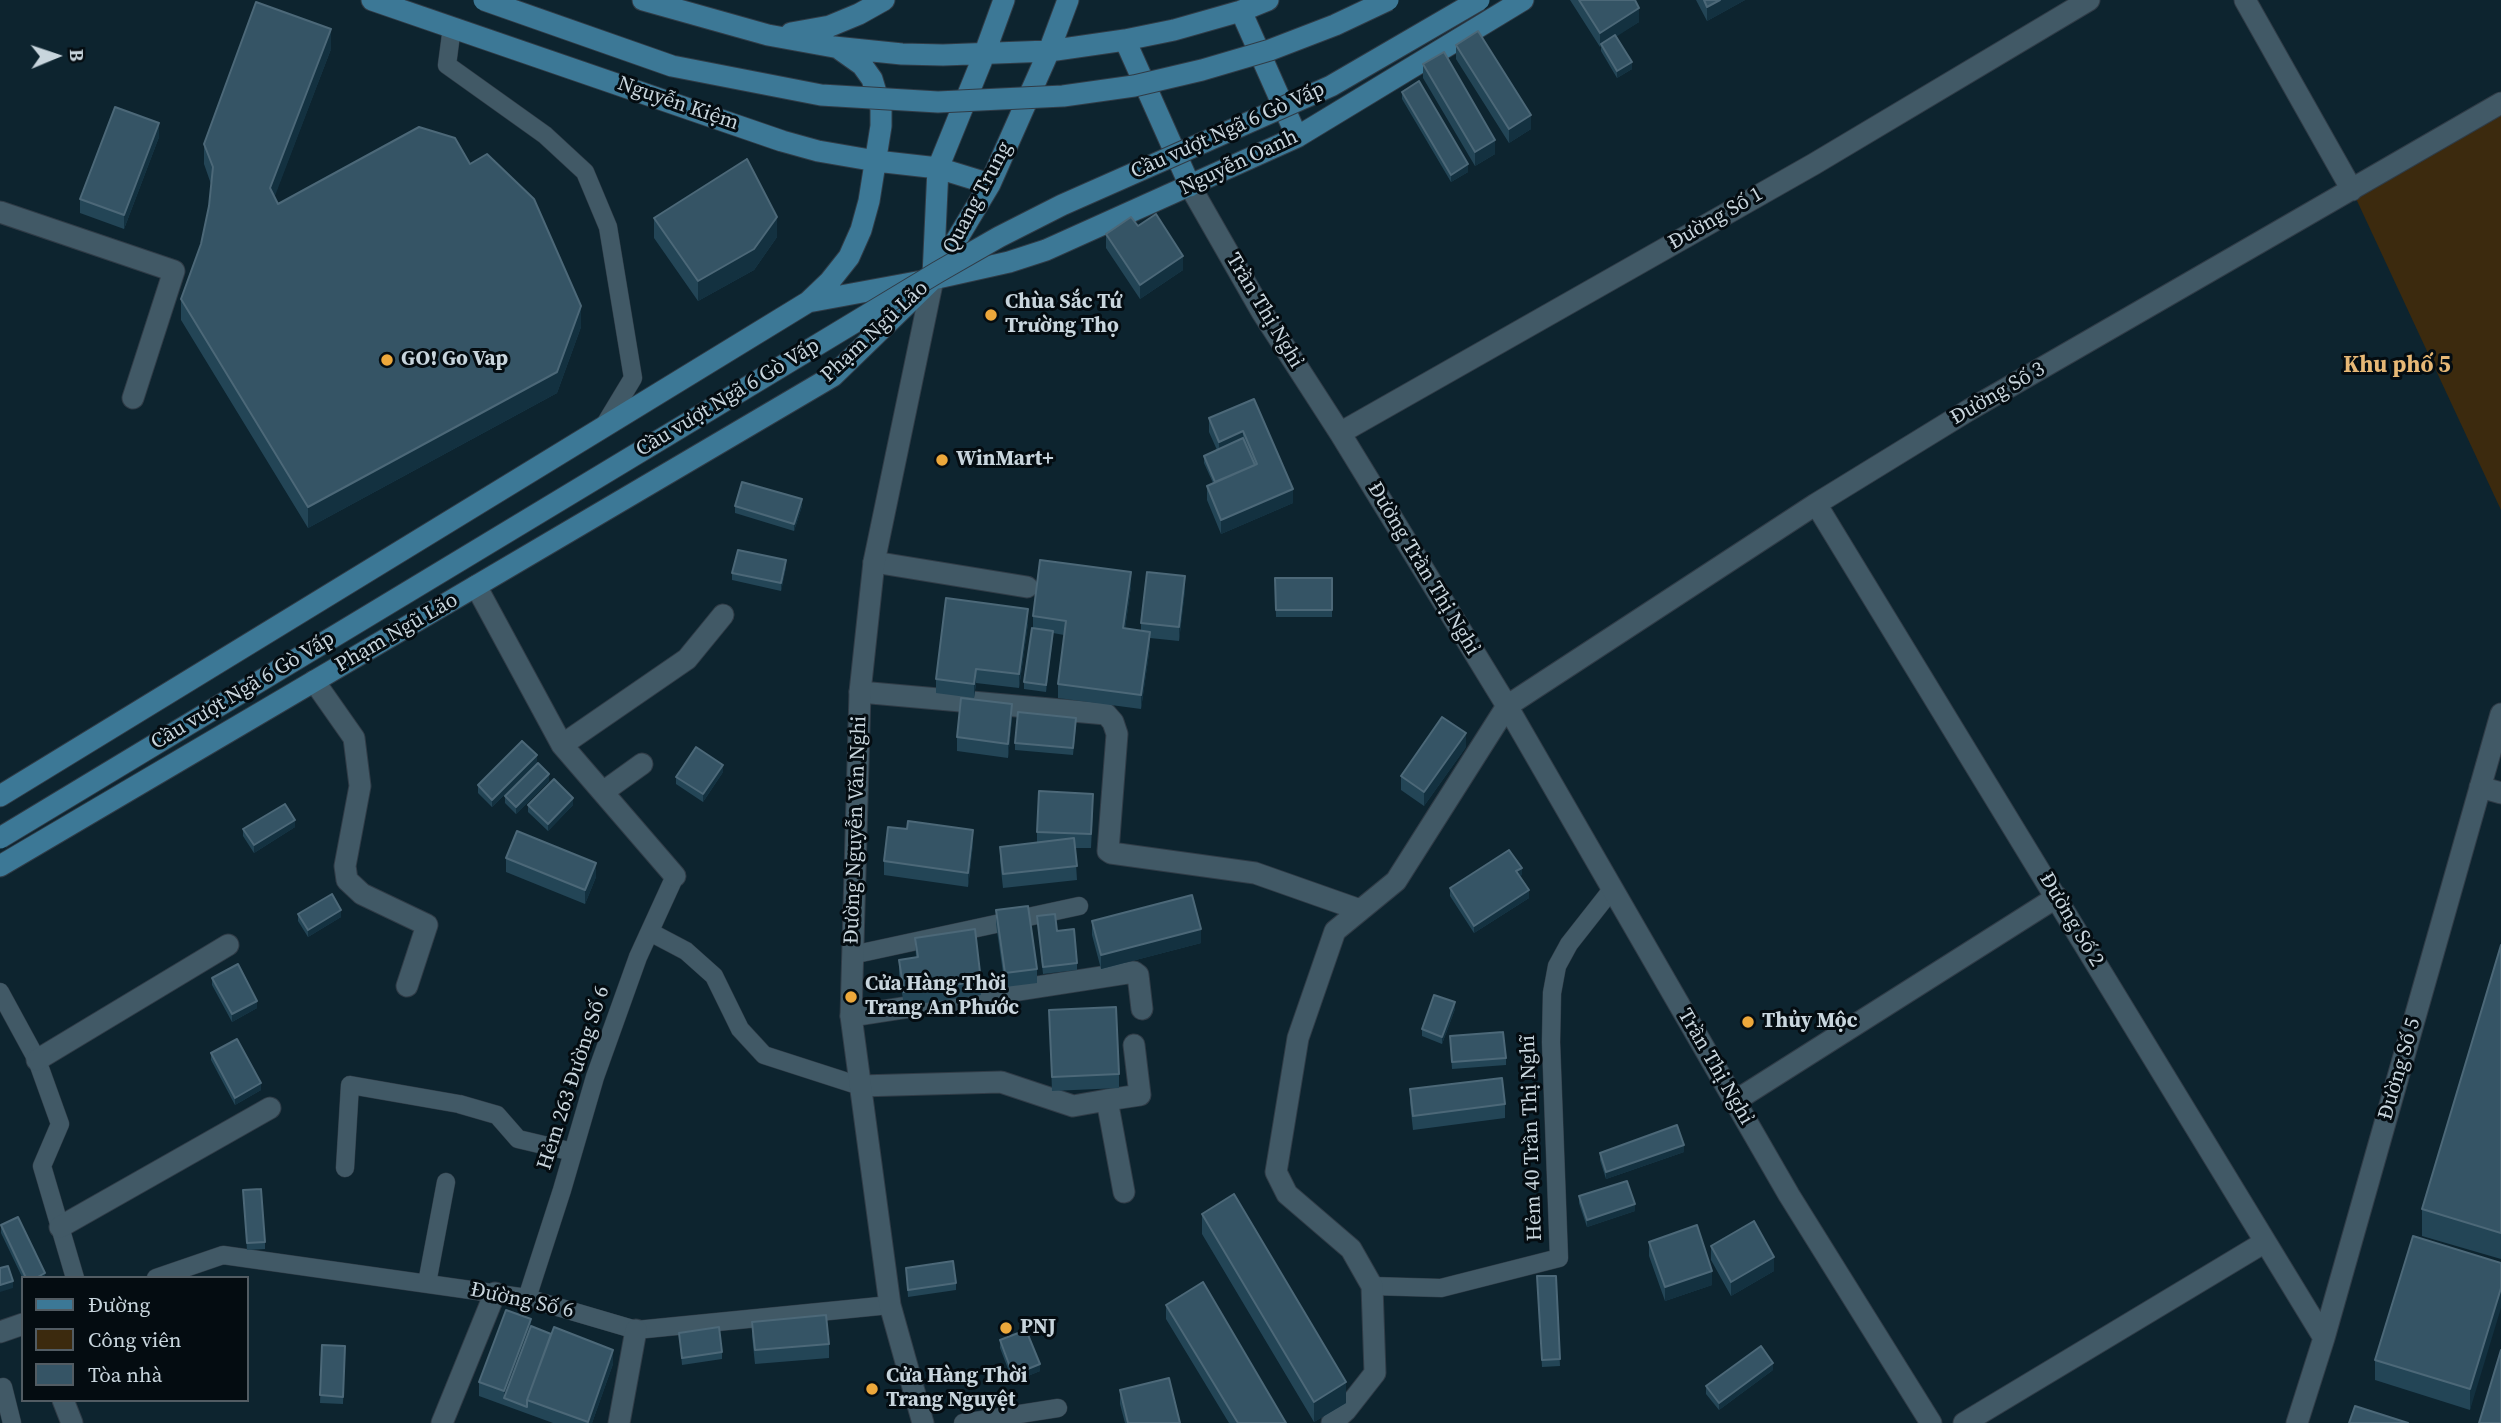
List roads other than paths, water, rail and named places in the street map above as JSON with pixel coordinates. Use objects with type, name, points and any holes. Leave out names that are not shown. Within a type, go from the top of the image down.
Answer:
[{"type":"main road","name":"Nguyễn Kiệm","points":[[372,0],[782,141],[818,151],[937,168],[990,184]]},
{"type":"main road","points":[[484,0],[672,66],[821,95],[938,102],[1063,96],[1134,86],[1270,50],[1335,25],[1388,0]]},
{"type":"main road","points":[[643,0],[768,35],[834,47],[902,54],[984,55],[1049,51],[1125,40],[1174,30],[1241,11],[1268,0]]},
{"type":"main road","points":[[768,35],[800,33],[830,26],[859,15],[884,0]]},
{"type":"main road","name":"Quang Trung","points":[[933,279],[937,168],[1004,0]]},
{"type":"main road","name":"Quang Trung","points":[[933,279],[990,184],[1049,51],[1068,0]]},
{"type":"main road","name":"Cầu vượt Ngã 6 Gò Vấp","points":[[0,838],[938,272],[1062,205],[1331,86],[1479,0]]},
{"type":"main road","name":"Nguyễn Oanh","points":[[933,279],[1009,262],[1046,250],[1297,137],[1523,0]]},
{"type":"main road","points":[[1241,11],[1297,137]]},
{"type":"main road","points":[[1125,40],[1190,186]]},
{"type":"main road","points":[[808,302],[830,281],[849,257],[862,230],[881,126],[881,109],[872,79],[862,65],[849,54],[834,47]]},
{"type":"main road","name":"Phạm Ngũ Lão","points":[[0,796],[808,302],[933,279]]},
{"type":"main road","name":"Phạm Ngũ Lão","points":[[0,866],[833,376],[933,279]]},
{"type":"street","name":"Đường Số 1","points":[[1340,433],[1814,164],[2089,0]]},
{"type":"street","points":[[2245,0],[2351,190]]},
{"type":"street","name":"Đường Số 3","points":[[1507,706],[1816,503],[1969,410],[2501,103]]},
{"type":"street","name":"Trần Thị Nghỉ","points":[[1190,186],[1262,312],[1340,433]]},
{"type":"street","points":[[0,212],[174,271],[133,398]]},
{"type":"street","name":"Đường Nguyễn Văn Nghi","points":[[923,1423],[890,1305],[851,1016],[860,692],[874,562],[933,279]]},
{"type":"street","name":"Đường Trần Thị Nghỉ","points":[[1340,433],[1507,706]]},
{"type":"street","name":"Đường Số 2","points":[[1816,503],[2324,1338]]},
{"type":"street","points":[[874,562],[1027,587]]},
{"type":"street","points":[[476,586],[562,745],[675,876]]},
{"type":"street","points":[[562,745],[687,659],[723,615]]},
{"type":"street","points":[[314,681],[354,738],[360,786],[345,866],[347,880],[362,894],[426,925],[407,986]]},
{"type":"street","points":[[860,692],[1105,714],[1113,722],[1116,734],[1108,850],[1111,853],[1255,873],[1360,910]]},
{"type":"street","name":"Trần Thị Nghỉ","points":[[1507,706],[1789,1195],[1931,1423]]},
{"type":"street","points":[[1332,1423],[1346,1410],[1375,1373],[1372,1286],[1351,1249],[1287,1194],[1276,1172],[1298,1038],[1335,931],[1395,881],[1507,706]]},
{"type":"street","name":"Đường Số 5","points":[[2297,1423],[2324,1338],[2501,714]]},
{"type":"street","points":[[603,792],[642,764]]},
{"type":"street","points":[[2480,787],[2501,793]]},
{"type":"street","points":[[1735,1101],[2057,897]]},
{"type":"street","points":[[37,1060],[228,945]]},
{"type":"street","points":[[851,1016],[1134,972],[1138,975],[1142,1009]]},
{"type":"street","points":[[860,1087],[1001,1082],[1073,1105],[1140,1095],[1134,1045]]},
{"type":"street","points":[[1107,1100],[1124,1192]]},
{"type":"street","points":[[60,1227],[270,1108]]},
{"type":"street","points":[[1964,1423],[2265,1242]]},
{"type":"street","points":[[442,1423],[495,1293]]},
{"type":"street","points":[[0,1332],[21,1325]]},
{"type":"street","points":[[619,1423],[636,1330]]},
{"type":"street","points":[[64,1402],[72,1423]]},
{"type":"lane","points":[[452,27],[447,65],[545,135],[585,172],[608,228],[633,378],[604,426]]},
{"type":"lane","name":"Hẻm 263 Đường Số 6","points":[[527,1298],[594,1077],[638,957],[675,876]]},
{"type":"lane","name":"Hẻm 40 Trần Thị Nghĩ","points":[[1372,1286],[1441,1288],[1559,1258],[1551,1042],[1552,993],[1557,966],[1569,944],[1613,888]]},
{"type":"lane","points":[[852,955],[1079,906]]},
{"type":"lane","points":[[650,932],[685,951],[714,976],[740,1029],[764,1055],[860,1087]]},
{"type":"lane","points":[[0,992],[37,1060],[60,1124],[42,1166],[74,1276]]},
{"type":"lane","points":[[345,1168],[350,1085],[459,1104],[497,1115],[518,1139],[573,1152]]},
{"type":"lane","points":[[427,1283],[446,1182]]},
{"type":"lane","name":"Đường Số 6","points":[[162,1276],[223,1255],[527,1298],[636,1330],[890,1305]]},
{"type":"lane","points":[[0,1388],[3,1387],[12,1423]]},
{"type":"lane","points":[[963,1423],[1058,1408]]},
{"type":"place","name":"Chùa Sắc Tứ Trường Thọ","points":[[991,315]]},
{"type":"place","name":"GO! Go Vap","points":[[387,360]]},
{"type":"place","name":"WinMart+","points":[[942,460]]},
{"type":"place","name":"Cửa Hàng Thời Trang An Phước","points":[[851,997]]},
{"type":"place","name":"Thủy Mộc","points":[[1748,1022]]},
{"type":"place","name":"PNJ","points":[[1006,1328]]},
{"type":"place","name":"Cửa Hàng Thời Trang Nguyệt","points":[[872,1389]]},
{"type":"district","name":"Khu phố 5","points":[[2397,366]]}]
